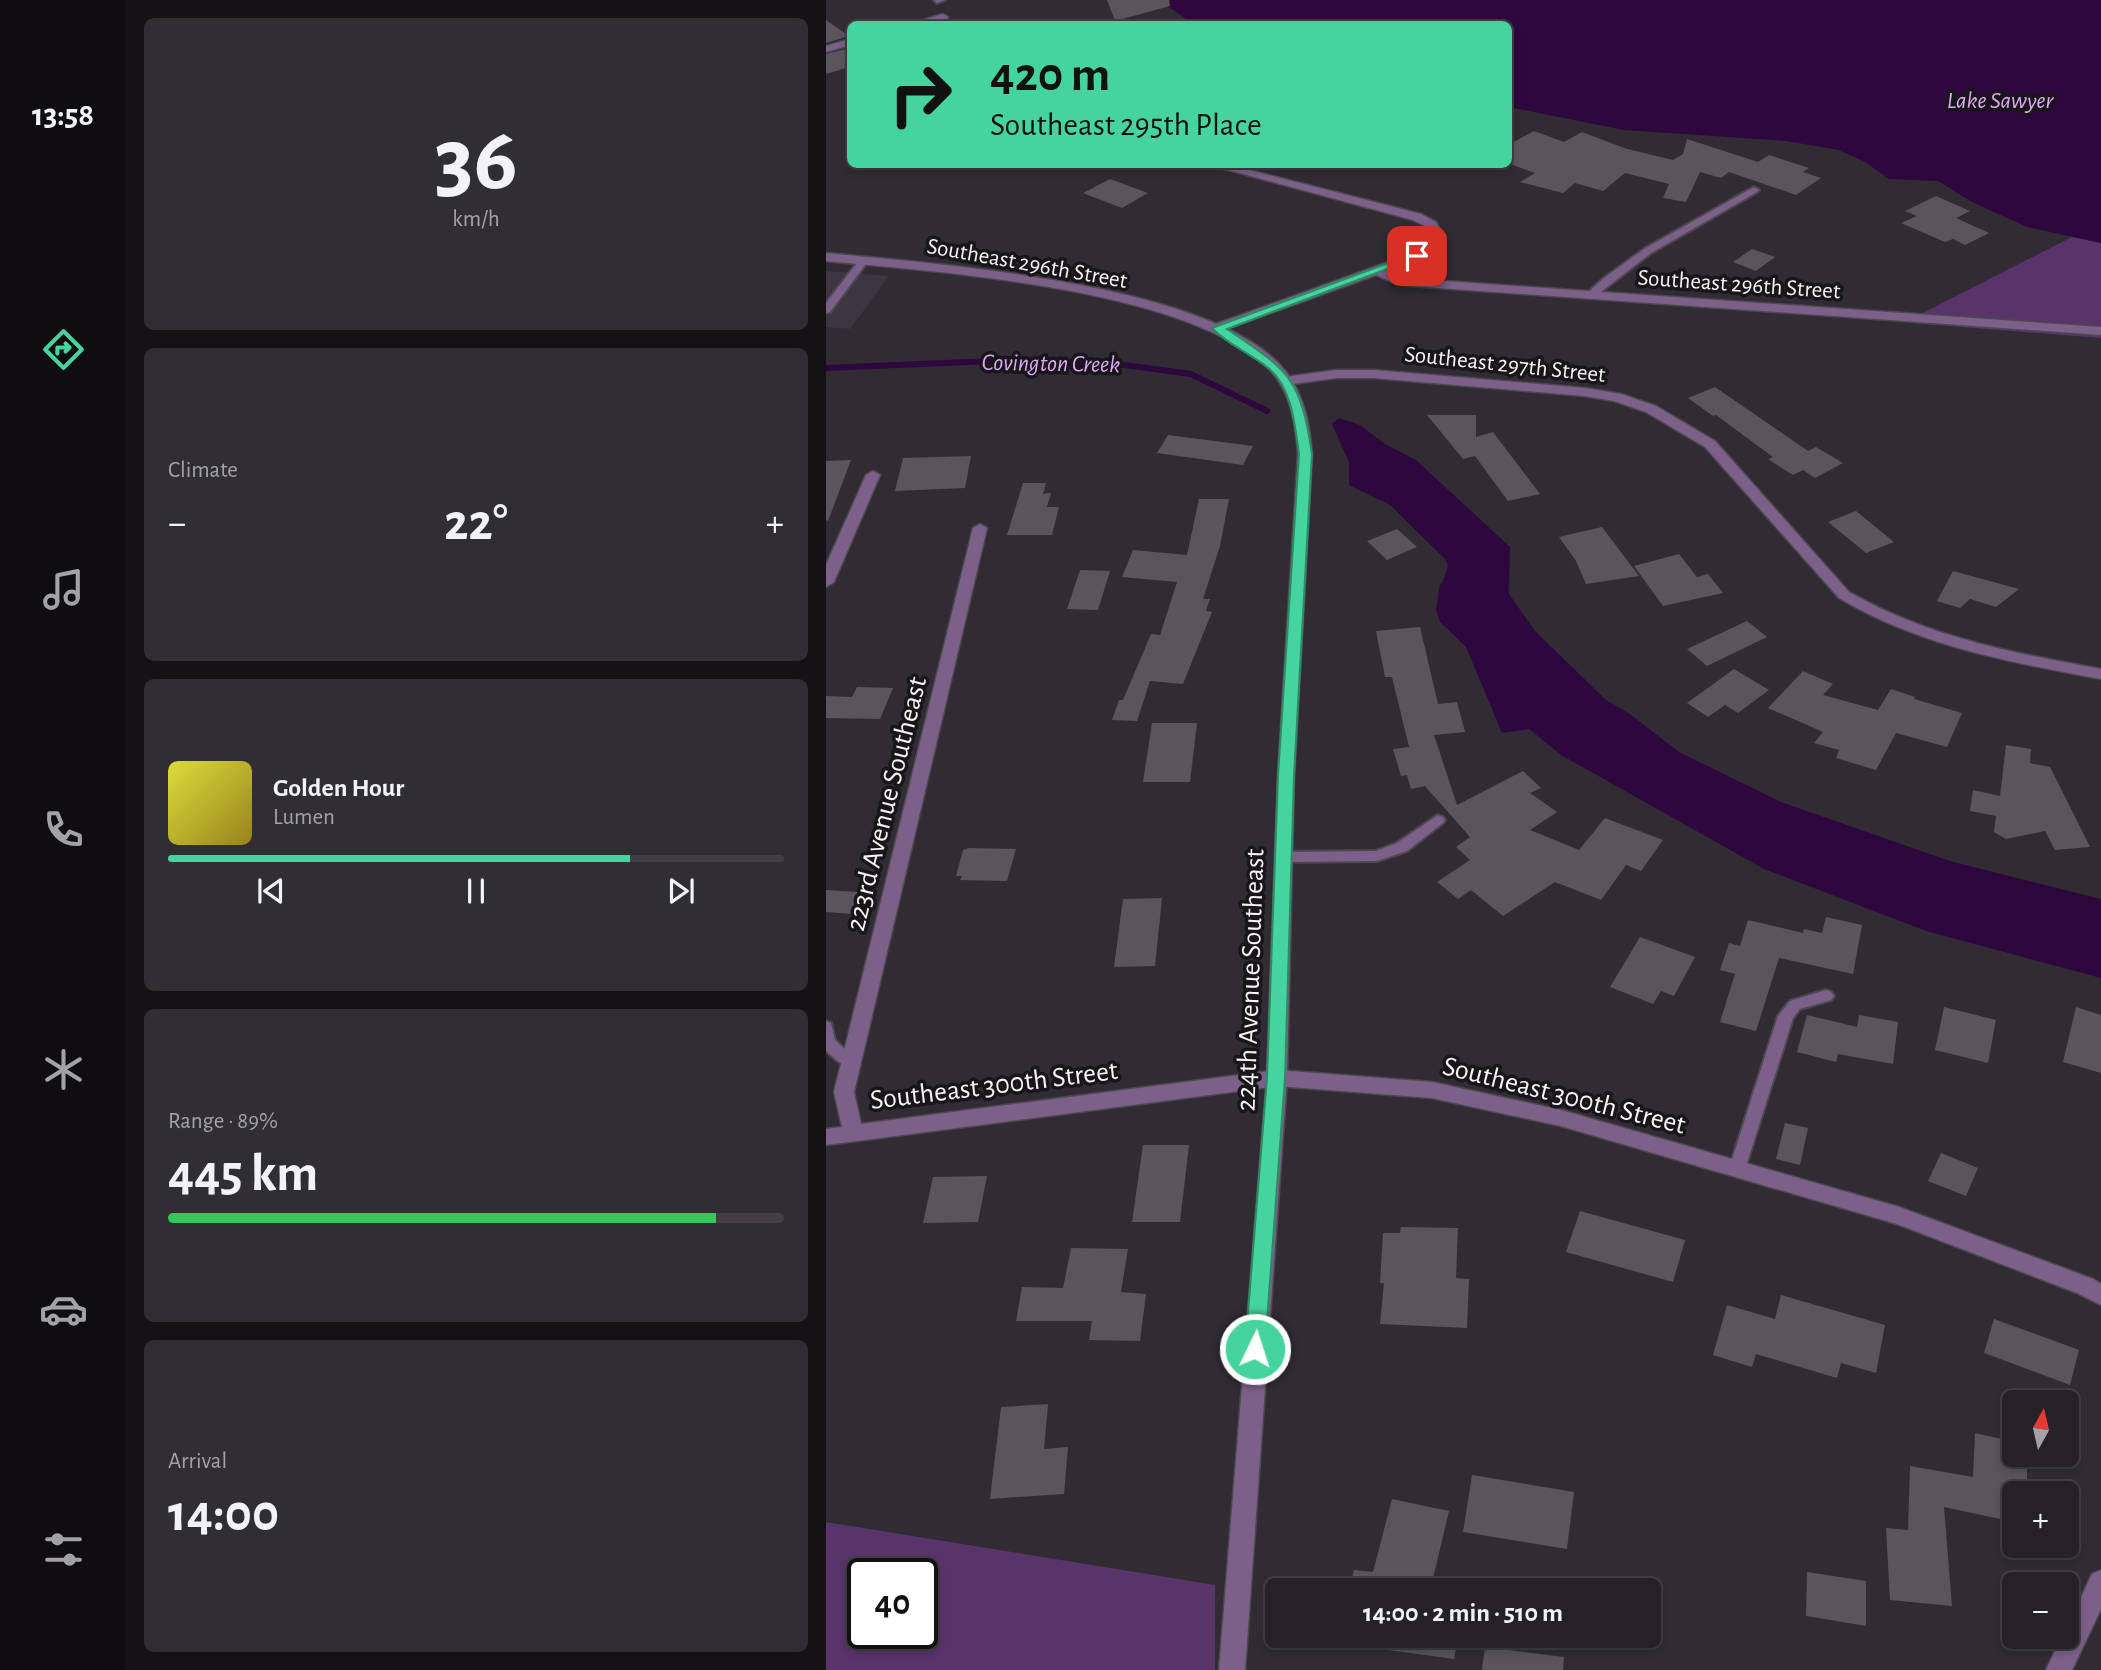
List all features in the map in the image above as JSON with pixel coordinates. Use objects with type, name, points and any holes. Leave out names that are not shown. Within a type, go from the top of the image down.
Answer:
[{"type":"street","points":[[938,0],[944,21]]},
{"type":"street","points":[[826,49],[847,43]]},
{"type":"street","points":[[1218,328],[1429,250],[1438,239],[1432,226],[1417,217],[1227,168]]},
{"type":"street","name":"Southeast 296th Street","points":[[826,257],[1003,278],[1104,296],[1218,328]]},
{"type":"street","name":"Southeast 296th Street","points":[[1377,271],[1400,281],[2101,331]]},
{"type":"street","name":"224th Avenue Southeast","points":[[1218,328],[1274,366],[1285,381],[1300,417],[1305,454],[1284,857],[1276,1078],[1232,1670]]},
{"type":"street","name":"Southeast 297th Street","points":[[1285,381],[1336,374],[1374,374],[1585,392],[1616,397],[1651,409],[1710,444],[1844,595],[1883,618],[1931,636],[2032,661],[2101,674]]},
{"type":"street","points":[[826,582],[873,475]]},
{"type":"street","name":"223rd Avenue Southeast","points":[[853,1133],[844,1092],[981,528]]},
{"type":"street","name":"Southeast 300th Street","points":[[826,1137],[1276,1078],[1432,1090],[1561,1118],[1899,1216],[2085,1286],[2101,1295]]},
{"type":"street","points":[[2059,1670],[2101,1581]]},
{"type":"lane","points":[[1589,296],[1612,275],[1652,246],[1754,190]]},
{"type":"lane","points":[[826,310],[863,261]]},
{"type":"lane","points":[[1284,857],[1377,856],[1402,847],[1438,820]]},
{"type":"lane","points":[[1737,1169],[1786,1016],[1795,1005],[1826,996]]},
{"type":"lane","points":[[826,1027],[827,1043],[851,1062]]},
{"type":"shaded area","points":[[2072,237],[2101,243],[2101,338],[1912,323],[1915,317]]},
{"type":"shaded area","points":[[826,271],[889,276],[850,329],[826,327]]},
{"type":"shaded area","points":[[826,1522],[1215,1585],[1215,1670],[826,1670]]},
{"type":"water","name":"Lake Sawyer","points":[[1166,0],[2101,0],[2101,243],[2027,227],[1972,202],[1938,181],[1889,179],[1865,162],[1839,150],[1786,141],[1624,130],[1512,108],[1512,21],[1189,21],[1165,4]]},
{"type":"water","points":[[1339,418],[1360,425],[1385,444],[1416,460],[1510,547],[1509,594],[1535,631],[1606,700],[1630,714],[1679,752],[1781,802],[1950,861],[2101,899],[2101,978],[1926,931],[1764,869],[1561,755],[1529,729],[1502,733],[1466,647],[1440,622],[1436,610],[1440,584],[1448,566],[1445,559],[1390,505],[1349,485],[1349,462],[1332,424]]},
{"type":"building","points":[[1107,0],[1169,0],[1170,6],[1115,21]]},
{"type":"building","points":[[826,20],[847,37],[826,43]]},
{"type":"building","points":[[847,49],[847,68],[826,74],[826,54]]},
{"type":"building","points":[[1534,131],[1564,142],[1582,132],[1627,149],[1673,160],[1683,154],[1687,139],[1758,162],[1769,155],[1809,168],[1803,172],[1821,178],[1796,195],[1729,172],[1721,178],[1700,172],[1686,202],[1663,198],[1669,184],[1625,173],[1603,191],[1575,183],[1563,193],[1520,182],[1535,173],[1512,164],[1512,143]]},
{"type":"building","points":[[1110,179],[1148,193],[1122,208],[1083,193]]},
{"type":"building","points":[[1936,196],[1970,211],[1956,218],[1989,233],[1965,245],[1953,239],[1945,242],[1901,223],[1917,216],[1905,211]]},
{"type":"building","points":[[1752,249],[1775,257],[1756,271],[1733,262]]},
{"type":"building","points":[[1715,387],[1808,451],[1816,447],[1843,463],[1815,478],[1803,470],[1793,475],[1768,459],[1773,457],[1716,415],[1713,416],[1688,398]]},
{"type":"building","points":[[1427,415],[1476,415],[1476,437],[1493,432],[1540,494],[1508,501],[1475,456],[1463,459]]},
{"type":"building","points":[[1168,435],[1253,446],[1243,465],[1157,453]]},
{"type":"building","points":[[971,456],[965,488],[895,491],[903,458]]},
{"type":"building","points":[[851,460],[828,521],[826,461]]},
{"type":"building","points":[[1023,483],[1046,483],[1043,494],[1051,493],[1047,507],[1059,507],[1052,535],[1007,535]]},
{"type":"building","points":[[1199,499],[1229,499],[1220,546],[1203,599],[1210,599],[1206,611],[1212,612],[1183,684],[1150,681],[1137,721],[1112,720],[1151,634],[1160,635],[1177,582],[1122,577],[1133,550],[1187,555]]},
{"type":"building","points":[[1856,511],[1894,542],[1866,553],[1828,522]]},
{"type":"building","points":[[1602,527],[1639,576],[1586,584],[1576,561],[1559,537]]},
{"type":"building","points":[[1397,529],[1417,547],[1387,560],[1367,541]]},
{"type":"building","points":[[1679,554],[1697,577],[1708,574],[1723,593],[1663,606],[1634,566]]},
{"type":"building","points":[[1080,570],[1110,571],[1098,610],[1067,609]]},
{"type":"building","points":[[1953,571],[2019,589],[1996,607],[1970,599],[1960,608],[1937,601]]},
{"type":"building","points":[[1747,621],[1767,637],[1707,666],[1687,649]]},
{"type":"building","points":[[1420,627],[1438,704],[1457,702],[1465,732],[1434,735],[1457,805],[1523,771],[1541,788],[1530,793],[1557,812],[1530,830],[1579,850],[1605,818],[1663,840],[1641,871],[1626,865],[1601,900],[1555,882],[1503,916],[1471,890],[1458,899],[1437,882],[1470,860],[1456,847],[1470,837],[1425,786],[1411,789],[1407,775],[1401,776],[1393,749],[1409,747],[1392,677],[1385,677],[1376,631]]},
{"type":"building","points":[[1734,669],[1769,690],[1738,713],[1725,705],[1708,717],[1687,703]]},
{"type":"building","points":[[1803,671],[1833,684],[1823,695],[1878,710],[1891,689],[1915,697],[1914,699],[1962,713],[1947,747],[1896,733],[1876,770],[1836,758],[1839,750],[1814,743],[1823,732],[1768,708]]},
{"type":"building","points":[[857,687],[893,688],[880,719],[826,718],[826,696],[852,697]]},
{"type":"building","points":[[1152,723],[1197,723],[1190,782],[1143,782]]},
{"type":"building","points":[[2006,745],[2031,749],[2030,763],[2050,767],[2090,847],[2055,850],[2045,831],[2006,839],[1994,832],[1996,816],[1970,811],[1973,790],[2000,796]]},
{"type":"building","points":[[1016,849],[1007,881],[960,880],[962,876],[956,876],[963,850]]},
{"type":"building","points":[[826,890],[874,893],[865,915],[826,912]]},
{"type":"building","points":[[1162,898],[1155,966],[1114,967],[1123,899]]},
{"type":"building","points":[[1826,917],[1862,925],[1853,974],[1779,958],[1756,1031],[1720,1022],[1735,974],[1720,970],[1729,943],[1740,946],[1748,920],[1803,933],[1804,929],[1822,933]]},
{"type":"building","points":[[1640,937],[1695,957],[1674,996],[1661,991],[1653,1004],[1610,987]]},
{"type":"building","points":[[1944,1007],[1996,1020],[1988,1063],[1935,1050]]},
{"type":"building","points":[[2076,1007],[2101,1015],[2101,1073],[2063,1062]]},
{"type":"building","points":[[1807,1015],[1857,1027],[1859,1015],[1898,1022],[1893,1064],[1838,1054],[1836,1062],[1797,1052]]},
{"type":"building","points":[[1785,1123],[1808,1128],[1800,1165],[1776,1159]]},
{"type":"building","points":[[1143,1145],[1189,1145],[1180,1222],[1132,1222]]},
{"type":"building","points":[[1941,1153],[1978,1168],[1966,1196],[1928,1181]]},
{"type":"building","points":[[987,1176],[978,1222],[923,1223],[933,1177]]},
{"type":"building","points":[[1580,1211],[1685,1240],[1673,1282],[1566,1252]]},
{"type":"building","points":[[1401,1227],[1458,1228],[1456,1278],[1469,1279],[1467,1328],[1380,1324],[1384,1283],[1380,1283],[1383,1233],[1400,1233]]},
{"type":"building","points":[[1071,1248],[1128,1249],[1121,1292],[1146,1294],[1140,1341],[1089,1340],[1092,1321],[1016,1321],[1022,1287],[1063,1288]]},
{"type":"building","points":[[1781,1295],[1885,1325],[1876,1373],[1841,1363],[1837,1378],[1756,1354],[1752,1367],[1713,1355],[1727,1305],[1775,1319]]},
{"type":"building","points":[[1994,1319],[2079,1350],[2070,1385],[1984,1353]]},
{"type":"building","points":[[1048,1404],[1044,1449],[1068,1447],[1064,1494],[990,1499],[1001,1407]]},
{"type":"building","points":[[1975,1433],[2002,1439],[2002,1467],[2027,1467],[2027,1481],[2002,1481],[2002,1519],[1944,1507],[1952,1606],[1890,1600],[1886,1528],[1908,1530],[1910,1466],[1973,1477]]},
{"type":"building","points":[[1472,1475],[1574,1492],[1567,1549],[1463,1532]]},
{"type":"building","points":[[1392,1499],[1449,1511],[1433,1578],[1352,1578],[1354,1570],[1373,1572]]},
{"type":"building","points":[[1807,1572],[1866,1581],[1866,1626],[1806,1616]]},
{"type":"building","points":[[1381,1648],[1456,1648],[1454,1659]]},
{"type":"building","points":[[1485,1648],[1564,1657],[1563,1670],[1482,1670]]},
{"type":"waterway","name":"Covington Creek","points":[[826,368],[1016,360],[1124,365],[1191,374],[1267,411]]},
{"type":"route","points":[[1255,1349],[1276,1078],[1286,776],[1305,454],[1300,417],[1289,386],[1274,366],[1218,328],[1417,256]]}]
